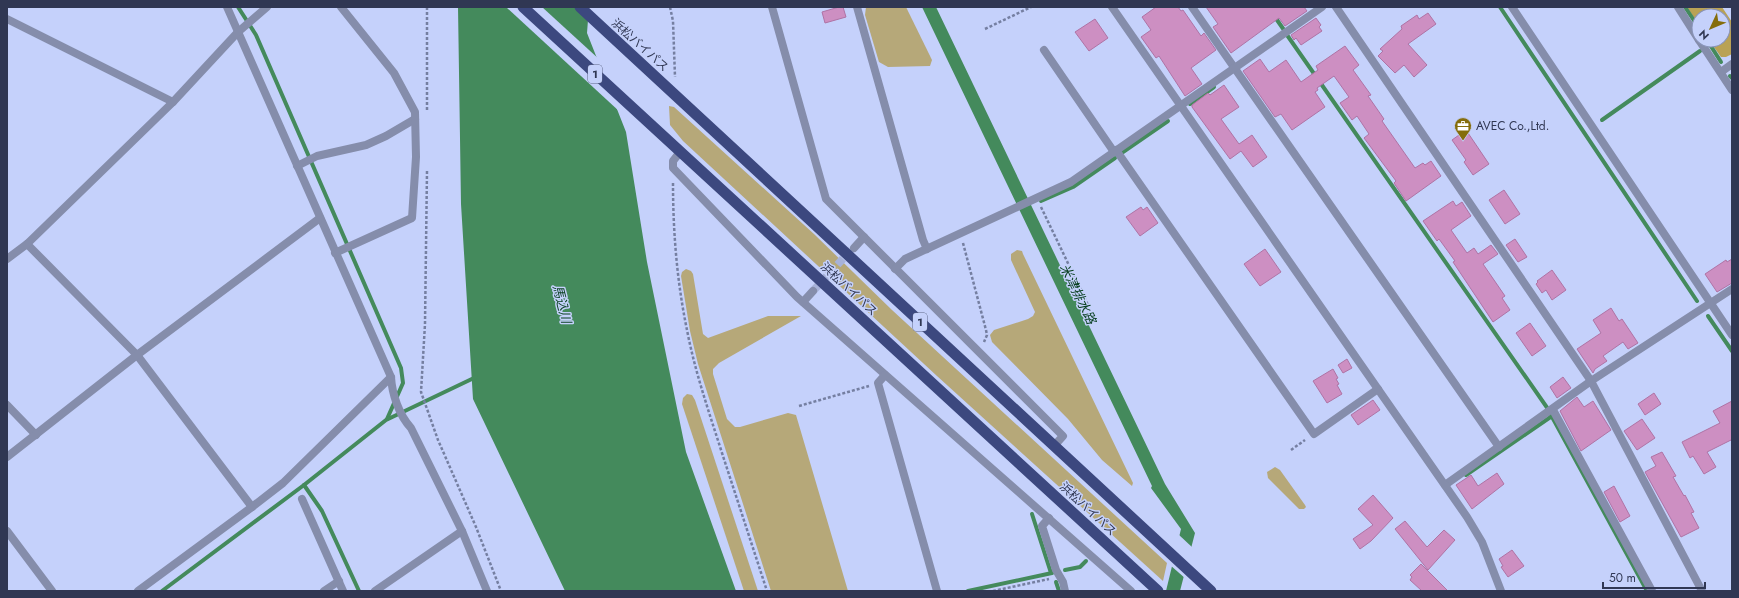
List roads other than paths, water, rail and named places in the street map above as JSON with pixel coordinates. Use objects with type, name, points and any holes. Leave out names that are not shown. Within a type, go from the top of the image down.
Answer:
[{"type":"highway","name":"浜松バイパス","points":[[523,7],[1158,591]]},
{"type":"highway","name":"浜松バイパス","points":[[580,7],[1210,591]]},
{"type":"street","points":[[227,7],[335,254],[391,377],[392,388],[405,422],[411,428],[462,531],[487,591]]},
{"type":"street","points":[[7,259],[27,244],[173,102],[238,32],[267,7]]},
{"type":"street","points":[[335,254],[412,218],[416,157],[415,112],[394,73],[341,7]]},
{"type":"street","points":[[772,7],[826,199],[1063,436],[1054,446]]},
{"type":"street","points":[[857,7],[923,240],[927,249]]},
{"type":"street","points":[[1112,7],[1445,485],[1482,542],[1501,591]]},
{"type":"street","points":[[1192,7],[1499,447]]},
{"type":"street","points":[[895,268],[905,259],[1071,182],[1322,7]]},
{"type":"street","points":[[1336,7],[1592,381],[1702,591]]},
{"type":"street","points":[[1512,7],[1732,335]]},
{"type":"street","points":[[1678,7],[1691,27]]},
{"type":"street","points":[[7,19],[173,102]]},
{"type":"street","points":[[1704,48],[1732,90]]},
{"type":"street","points":[[1044,50],[1314,434],[1378,389]]},
{"type":"street","points":[[1721,72],[1732,64]]},
{"type":"street","points":[[297,166],[317,156],[366,145],[386,136],[415,119]]},
{"type":"street","points":[[680,152],[673,161],[673,168],[803,302],[1131,591]]},
{"type":"street","points":[[7,457],[137,355],[320,218]]},
{"type":"street","points":[[854,248],[864,237]]},
{"type":"street","points":[[27,244],[137,355],[252,507]]},
{"type":"street","points":[[1445,485],[1592,381],[1732,289]]},
{"type":"street","points":[[803,302],[814,291]]},
{"type":"street","points":[[886,375],[878,384],[938,591]]},
{"type":"street","points":[[138,591],[252,507],[282,483],[391,377]]},
{"type":"street","points":[[7,405],[36,435]]},
{"type":"street","points":[[1553,410],[1652,591]]},
{"type":"street","points":[[302,499],[343,591]]},
{"type":"street","points":[[1048,518],[1042,526],[1056,570],[1065,591]]},
{"type":"street","points":[[7,531],[52,591]]},
{"type":"street","points":[[375,591],[462,531]]},
{"type":"street","points":[[324,591],[339,581]]},
{"type":"water","name":"馬込川","points":[[458,7],[589,7],[587,33],[626,132],[647,262],[686,452],[736,591],[565,591],[473,399],[461,204]]},
{"type":"water","points":[[922,7],[936,7],[1165,484],[1195,533],[1180,591],[1166,591],[1181,529],[1151,488],[1152,486]]},
{"type":"waterway","points":[[238,7],[256,35],[401,368],[403,383],[387,419]]},
{"type":"waterway","points":[[1268,7],[1284,30]]},
{"type":"waterway","points":[[1500,7],[1697,301]]},
{"type":"waterway","points":[[1685,7],[1691,16]]},
{"type":"waterway","points":[[1287,35],[1548,409]]},
{"type":"waterway","points":[[1712,48],[1721,62]]},
{"type":"waterway","points":[[1602,120],[1700,51]]},
{"type":"waterway","points":[[1190,104],[1214,87]]},
{"type":"waterway","points":[[1123,152],[1168,121]]},
{"type":"waterway","points":[[1041,201],[1073,187],[1115,158]]},
{"type":"waterway","points":[[1708,316],[1732,351]]},
{"type":"waterway","points":[[162,591],[304,485],[386,420],[476,377]]},
{"type":"waterway","points":[[1551,415],[1647,591]]},
{"type":"waterway","points":[[1466,475],[1552,416]]},
{"type":"waterway","points":[[304,485],[322,511],[359,591]]},
{"type":"waterway","points":[[1032,514],[1051,573]]},
{"type":"waterway","points":[[1065,570],[1080,567],[1086,561]]},
{"type":"waterway","points":[[968,591],[1052,573]]},
{"type":"waterway","points":[[1056,582],[1059,591]]},
{"type":"tunnel","points":[[813,291],[851,250]]},
{"type":"place","name":"AVEC Co.,Ltd.","points":[[1463,141]]},
{"type":"water label","name":"米津排水路","points":[[1078,294]]}]
